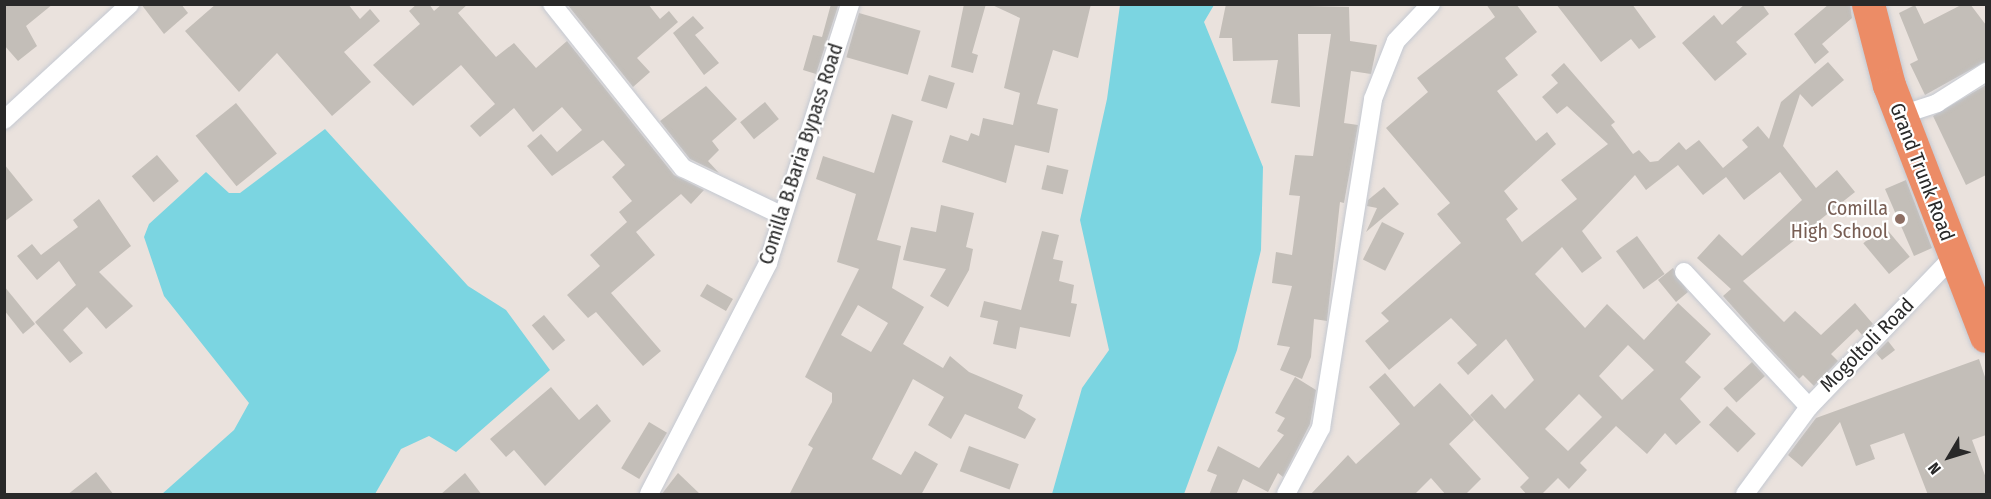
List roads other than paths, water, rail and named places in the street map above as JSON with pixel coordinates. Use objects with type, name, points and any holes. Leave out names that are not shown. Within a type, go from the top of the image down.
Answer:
[{"type":"highway","name":"Grand Trunk Road","points":[[1868,4],[1901,115],[1986,336]]},
{"type":"street","points":[[4,120],[130,4]]},
{"type":"street","points":[[552,4],[683,168],[781,215]]},
{"type":"street","name":"Comilla B.Baria Bypass Road","points":[[649,495],[768,263],[781,215],[850,4]]},
{"type":"street","points":[[1286,495],[1321,428],[1372,99],[1396,41],[1431,4]]},
{"type":"street","points":[[1901,115],[1937,103],[1986,72]]},
{"type":"street","name":"Mogoltoli Road","points":[[1684,272],[1809,406],[1954,256]]},
{"type":"street","points":[[1744,495],[1809,406]]},
{"type":"water","points":[[1120,5],[1214,5],[1204,22],[1263,167],[1261,250],[1237,350],[1184,494],[1052,494],[1082,388],[1109,350],[1080,220],[1107,99]]},
{"type":"water","points":[[325,129],[468,286],[506,310],[550,370],[456,452],[429,436],[401,449],[375,494],[162,494],[234,430],[249,403],[164,296],[144,237],[149,224],[206,172],[229,193],[240,193]]},
{"type":"place","name":"Comilla High School","points":[[1900,219]]}]
